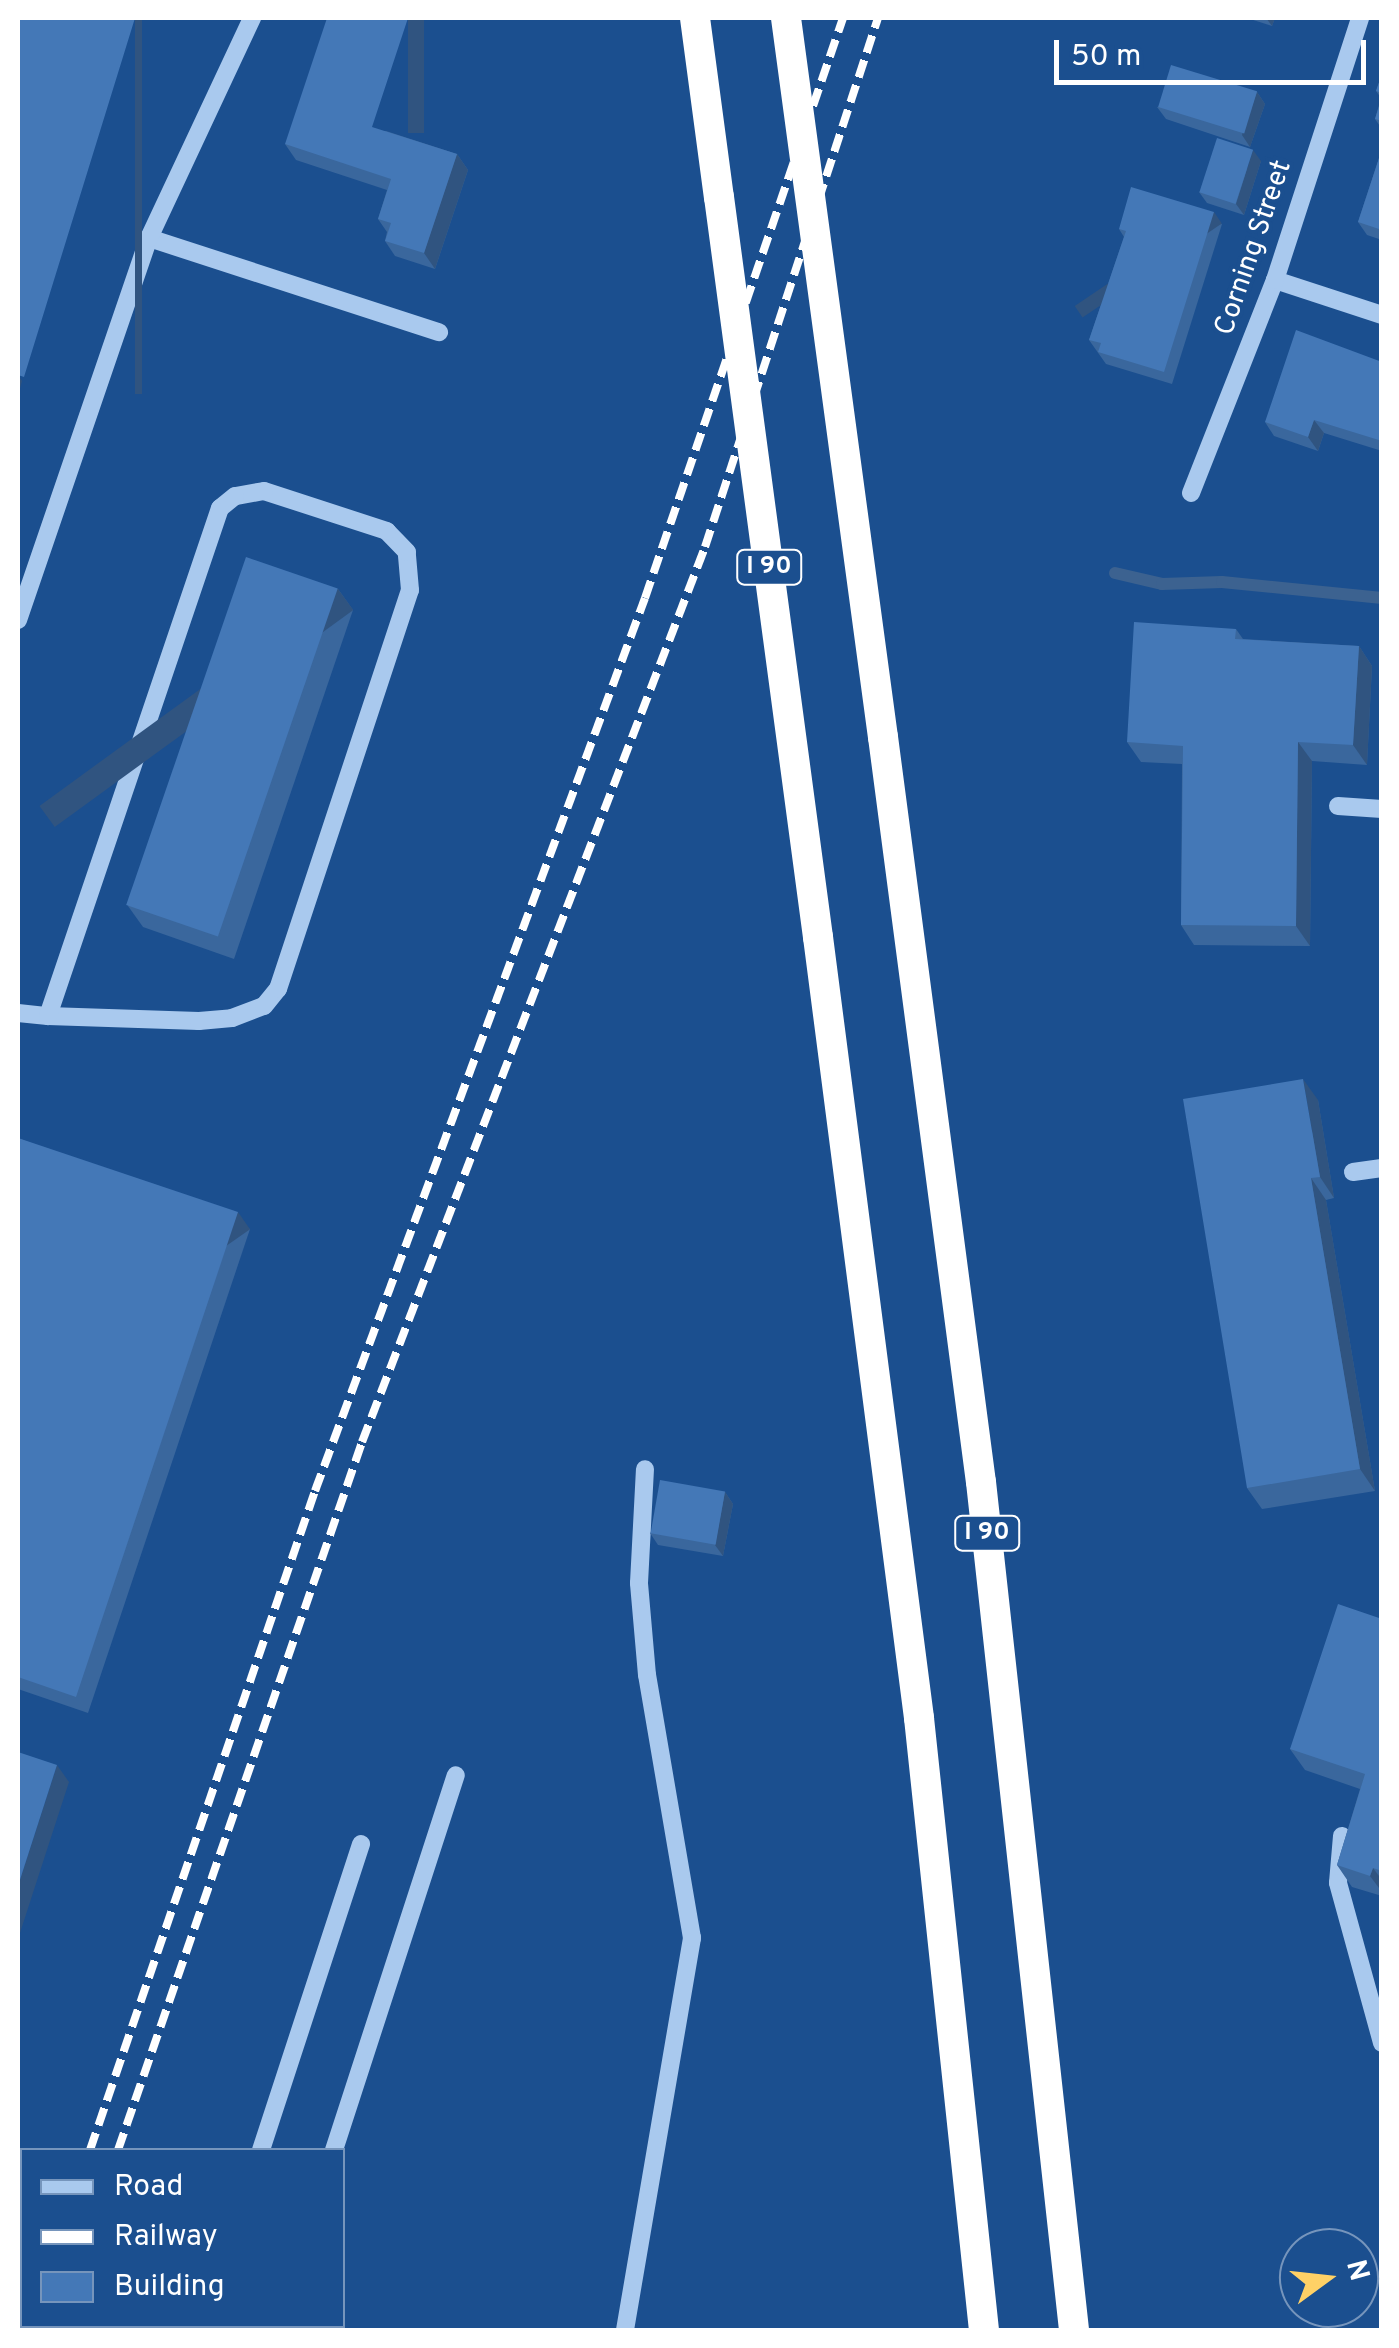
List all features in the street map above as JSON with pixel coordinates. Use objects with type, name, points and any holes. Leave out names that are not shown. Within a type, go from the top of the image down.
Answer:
[{"type":"highway","name":"I 90","points":[[695,18],[916,1698],[984,2330]]},
{"type":"highway","name":"I 90","points":[[786,18],[981,1482],[1074,2330]]},
{"type":"street","points":[[18,620],[148,238],[252,18]]},
{"type":"street","name":"Corning Street","points":[[1192,493],[1274,280],[1360,18]]},
{"type":"street","points":[[148,238],[438,332]]},
{"type":"street","points":[[1274,280],[1382,315]]},
{"type":"street","points":[[18,1014],[48,1016],[232,1018],[264,1006],[278,989],[410,590],[407,552],[387,531],[264,491],[244,492],[220,508],[48,1016]]},
{"type":"street","points":[[1338,806],[1382,809]]},
{"type":"street","points":[[1353,1172],[1382,1168]]},
{"type":"street","points":[[625,2330],[692,1938],[647,1675],[638,1570],[645,1469]]},
{"type":"street","points":[[335,2148],[456,1775]]},
{"type":"street","points":[[1342,1836],[1338,1883],[1382,2043]]},
{"type":"street","points":[[262,2148],[361,1844]]},
{"type":"building","points":[[18,18],[135,18],[24,377],[18,375]]},
{"type":"building","points":[[327,18],[408,18],[372,127],[457,154],[424,253],[385,241],[391,223],[378,219],[391,179],[285,144]]},
{"type":"building","points":[[1171,65],[1257,91],[1244,133],[1158,107]]},
{"type":"building","points":[[1382,97],[1382,121],[1375,119]]},
{"type":"building","points":[[1217,138],[1253,150],[1236,204],[1199,192]]},
{"type":"building","points":[[1382,149],[1382,230],[1358,222]]},
{"type":"building","points":[[1131,187],[1214,212],[1164,372],[1098,352],[1101,343],[1089,340],[1126,231],[1119,229]]},
{"type":"building","points":[[1296,330],[1382,362],[1382,441],[1314,420],[1308,437],[1265,422]]},
{"type":"building","points":[[246,557],[338,589],[218,937],[126,905]]},
{"type":"building","points":[[1134,622],[1236,629],[1235,639],[1359,646],[1353,745],[1298,742],[1296,926],[1181,925],[1183,746],[1127,742]]},
{"type":"building","points":[[1303,1079],[1320,1177],[1311,1178],[1360,1469],[1247,1488],[1183,1099]]},
{"type":"building","points":[[18,1138],[238,1212],[76,1697],[18,1677]]},
{"type":"building","points":[[660,1480],[725,1491],[716,1545],[651,1533]]},
{"type":"building","points":[[1338,1604],[1382,1619],[1382,1871],[1373,1868],[1370,1876],[1337,1865],[1365,1774],[1290,1749]]},
{"type":"building","points":[[18,1752],[57,1765],[18,1886]]},
{"type":"waterway","points":[[1115,573],[1162,584],[1222,582],[1382,598]]},
{"type":"railway","points":[[91,2148],[315,1491],[645,598],[843,18]]},
{"type":"railway","points":[[119,2148],[362,1442],[705,547],[878,18]]}]
